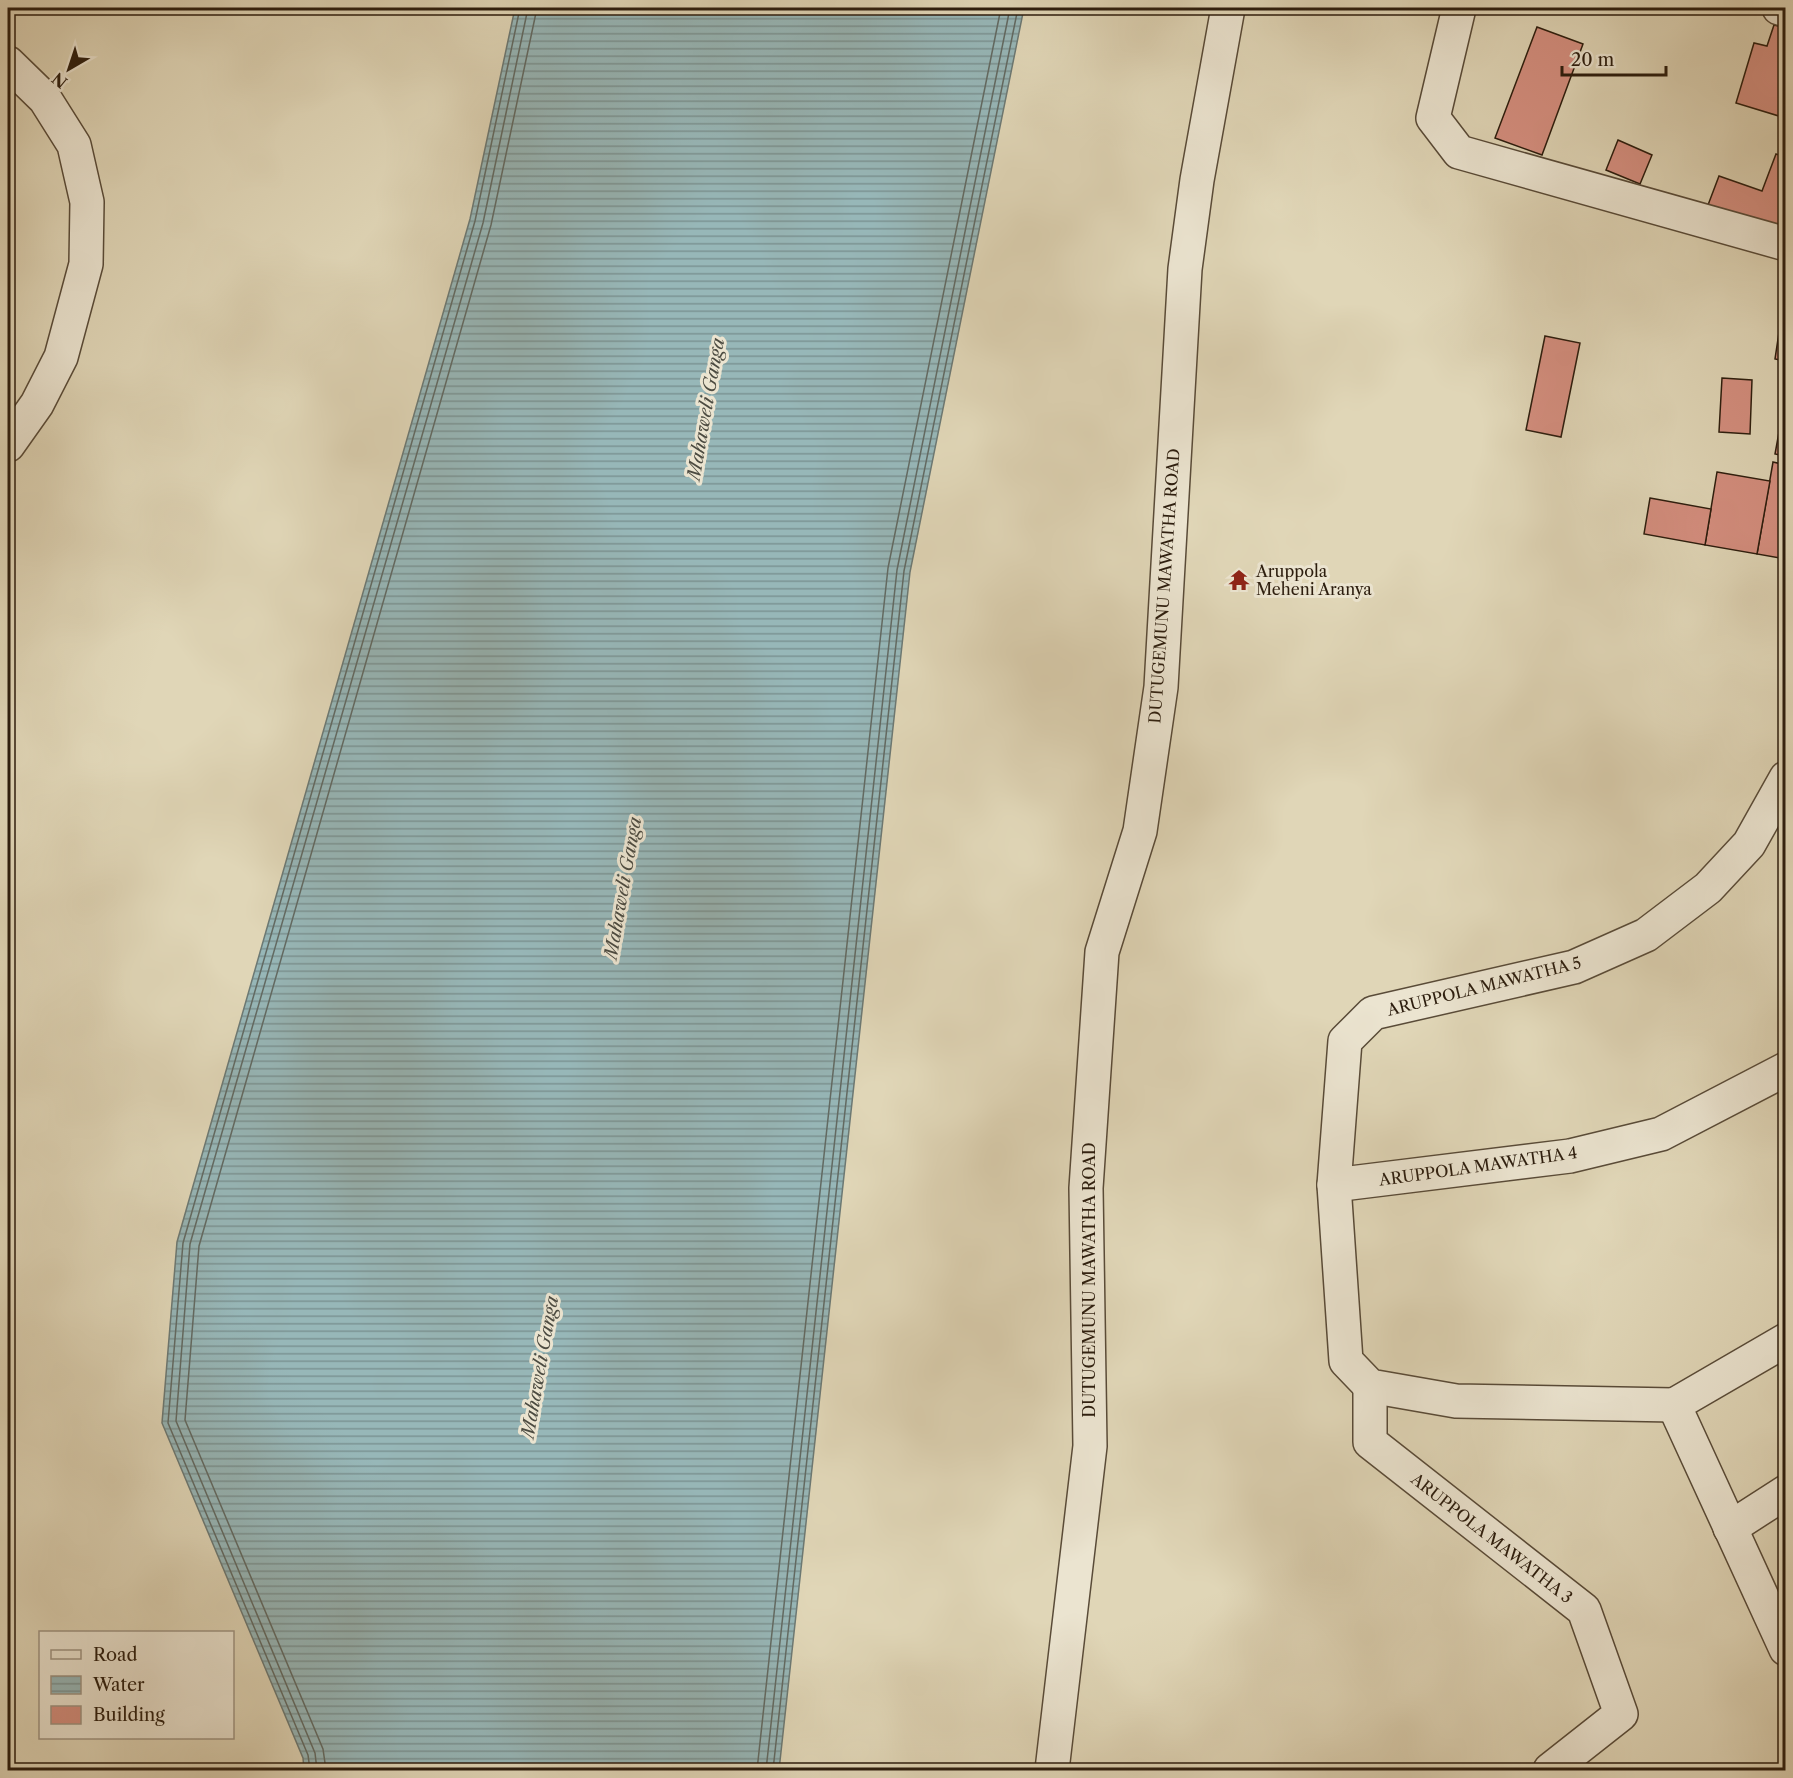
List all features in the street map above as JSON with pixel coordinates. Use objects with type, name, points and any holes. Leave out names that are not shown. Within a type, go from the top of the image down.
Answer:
[{"type":"street","name":"DUTUGEMUNU MAWATHA ROAD","points":[[1052,1770],[1089,1446],[1086,1188],[1102,952],[1140,831],[1161,687],[1185,269],[1197,180],[1228,8]]},
{"type":"street","points":[[1459,8],[1433,118],[1459,152],[1785,244]]},
{"type":"street","points":[[1779,8],[1785,10]]},
{"type":"street","points":[[8,63],[45,99],[74,145],[87,202],[86,264],[60,357],[37,404],[8,446]]},
{"type":"street","name":"ARUPPOLA MAWATHA 5","points":[[1370,1386],[1346,1361],[1334,1185],[1345,1041],[1373,1013],[1574,967],[1646,935],[1708,888],[1749,844],[1785,778]]},
{"type":"street","name":"ARUPPOLA MAWATHA 4","points":[[1334,1185],[1570,1156],[1660,1134],[1785,1070]]},
{"type":"street","points":[[1370,1386],[1456,1401],[1674,1405],[1785,1340]]},
{"type":"street","name":"ARUPPOLA MAWATHA 3","points":[[1370,1386],[1370,1442],[1584,1610],[1621,1714],[1550,1770]]},
{"type":"street","points":[[1674,1405],[1785,1649]]},
{"type":"street","points":[[1730,1528],[1785,1492]]},
{"type":"water","name":"Mahaweli Ganga","points":[[515,8],[1024,8],[910,572],[779,1770],[304,1770],[303,1758],[162,1423],[177,1242],[470,219]]},
{"type":"building","points":[[1774,25],[1786,28],[1786,106],[1782,117],[1736,103],[1754,43],[1767,46]]},
{"type":"building","points":[[1537,27],[1583,44],[1542,155],[1495,138]]},
{"type":"building","points":[[1618,140],[1652,155],[1640,184],[1606,170]]},
{"type":"building","points":[[1776,154],[1786,157],[1786,208],[1778,230],[1708,205],[1719,176],[1762,191]]},
{"type":"building","points":[[1783,306],[1786,306],[1786,361],[1775,359]]},
{"type":"building","points":[[1545,336],[1580,343],[1561,437],[1526,430]]},
{"type":"building","points":[[1722,378],[1752,380],[1750,434],[1719,432]]},
{"type":"building","points":[[1786,394],[1786,456],[1775,454]]},
{"type":"building","points":[[1773,462],[1786,465],[1786,559],[1757,554]]},
{"type":"building","points":[[1717,472],[1770,481],[1757,554],[1705,545]]},
{"type":"building","points":[[1650,498],[1711,509],[1705,545],[1644,534]]},
{"type":"place","name":"Aruppola Meheni Aranya","points":[[1239,580]]}]
